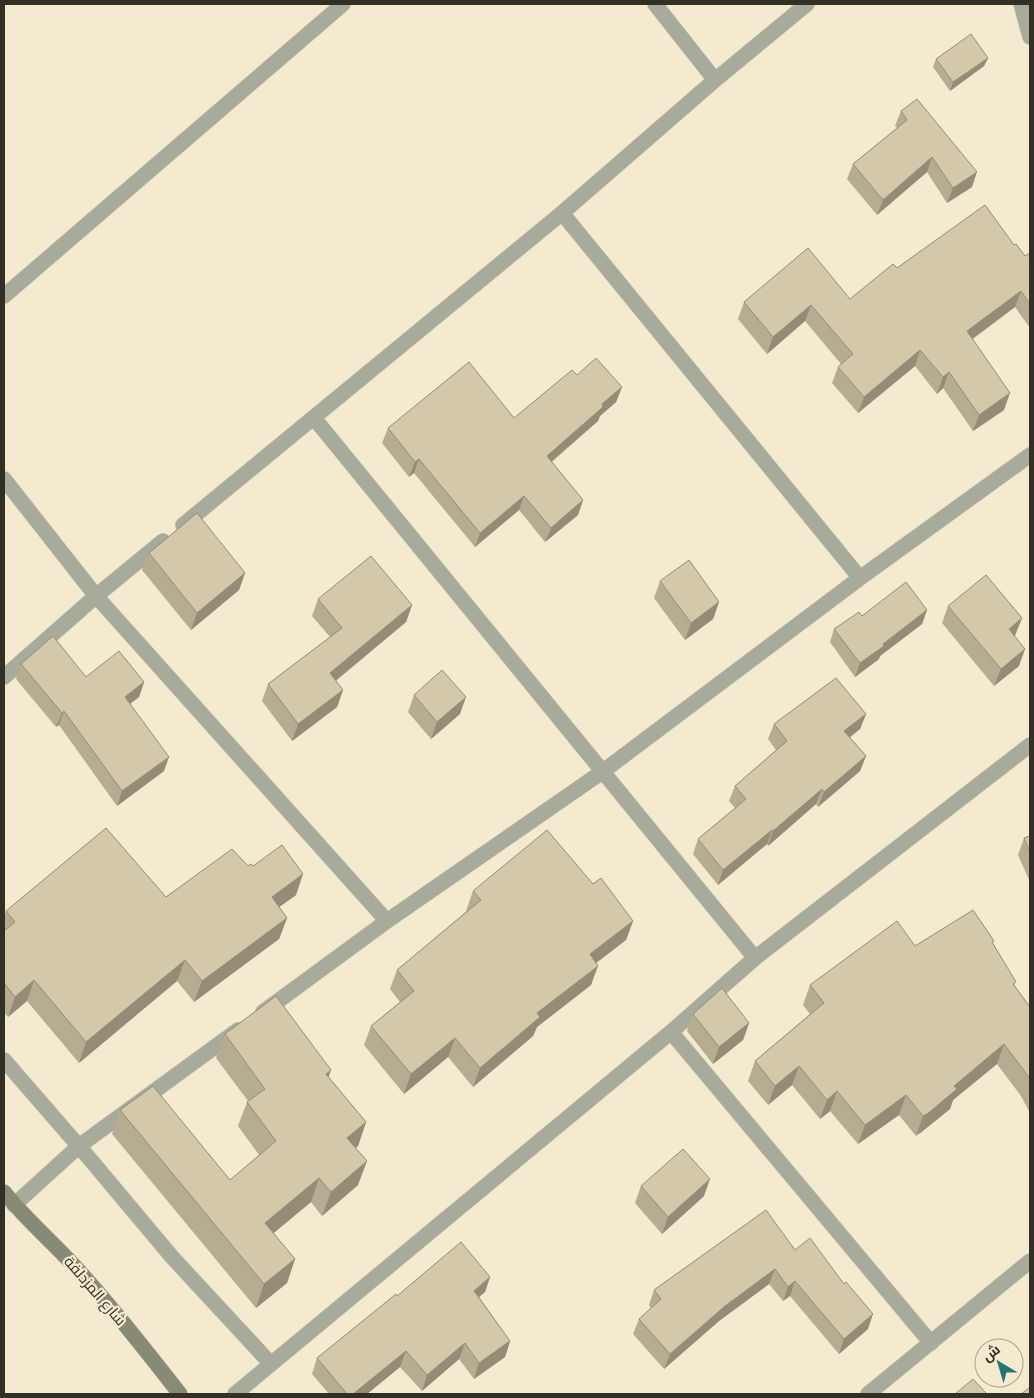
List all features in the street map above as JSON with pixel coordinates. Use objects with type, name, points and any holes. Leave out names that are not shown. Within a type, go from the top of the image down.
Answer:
[{"type":"street","points":[[4,296],[343,4]]},
{"type":"street","points":[[655,4],[715,80]]},
{"type":"street","points":[[4,677],[96,596],[562,213],[715,80],[807,4]]},
{"type":"street","points":[[1021,4],[1030,36]]},
{"type":"street","points":[[562,213],[860,578]]},
{"type":"street","points":[[314,418],[755,958]]},
{"type":"street","points":[[14,1205],[79,1146],[387,922],[602,772],[860,578],[1030,454]]},
{"type":"street","points":[[4,480],[96,596],[387,922]]},
{"type":"street","points":[[234,1394],[671,1032],[755,958],[1030,745]]},
{"type":"street","points":[[671,1032],[931,1344]]},
{"type":"street","points":[[4,1060],[172,1257],[271,1364]]},
{"type":"street","name":"شارع المزدلفة","points":[[4,1192],[14,1205],[78,1269],[180,1394]]},
{"type":"street","points":[[868,1394],[1030,1261]]},
{"type":"building","points":[[971,34],[988,58],[953,82],[936,59]]},
{"type":"building","points":[[917,99],[977,172],[953,188],[932,157],[883,200],[853,164],[907,120],[901,111]]},
{"type":"building","points":[[985,205],[1014,245],[1016,244],[1025,256],[1030,253],[1030,304],[1021,291],[967,331],[1010,393],[979,415],[949,372],[943,377],[920,350],[864,397],[838,367],[853,354],[811,305],[773,337],[744,302],[808,248],[850,299],[893,264],[897,268]]},
{"type":"building","points":[[596,358],[622,387],[602,404],[603,407],[547,456],[583,500],[551,528],[524,496],[480,533],[419,459],[415,462],[388,428],[469,362],[514,418],[572,370],[577,375]]},
{"type":"building","points":[[197,513],[245,573],[197,613],[149,553]]},
{"type":"building","points":[[371,556],[412,605],[330,673],[343,690],[298,724],[268,684],[342,628],[318,599]]},
{"type":"building","points":[[689,560],[719,602],[691,623],[660,581]]},
{"type":"building","points":[[986,575],[1022,618],[1009,629],[1025,649],[1001,669],[948,606]]},
{"type":"building","points":[[906,582],[927,610],[883,644],[884,646],[860,663],[834,629],[859,612],[862,616]]},
{"type":"building","points":[[53,636],[86,677],[119,651],[144,682],[125,697],[169,757],[122,791],[64,711],[62,713],[21,664]]},
{"type":"building","points":[[442,670],[466,697],[437,722],[414,695]]},
{"type":"building","points":[[836,678],[866,714],[844,731],[866,756],[824,792],[822,789],[723,870],[698,839],[746,799],[735,786],[787,741],[774,724]]},
{"type":"building","points":[[106,828],[166,897],[232,849],[248,866],[251,864],[253,866],[282,845],[303,874],[272,897],[287,918],[202,981],[185,960],[86,1042],[34,980],[15,997],[4,983],[4,931],[15,922],[6,911]]},
{"type":"building","points":[[547,830],[593,884],[601,878],[633,921],[590,954],[598,966],[537,1013],[540,1017],[480,1068],[455,1038],[411,1074],[371,1026],[414,991],[397,970],[481,900],[473,891]]},
{"type":"building","points":[[1030,836],[1030,852],[1024,838]]},
{"type":"building","points":[[973,910],[994,941],[992,942],[1016,982],[1013,984],[1030,1007],[1030,1080],[1004,1044],[954,1086],[957,1089],[926,1115],[923,1116],[906,1095],[865,1125],[837,1091],[827,1100],[799,1066],[775,1086],[755,1061],[824,1003],[810,985],[897,921],[915,946]]},
{"type":"building","points":[[722,988],[749,1023],[719,1047],[693,1014]]},
{"type":"building","points":[[276,996],[331,1070],[326,1074],[366,1122],[347,1138],[367,1161],[331,1192],[319,1178],[265,1223],[295,1259],[264,1284],[120,1110],[153,1086],[230,1180],[276,1141],[247,1102],[265,1089],[225,1034]]},
{"type":"building","points":[[683,1149],[710,1179],[668,1217],[641,1186]]},
{"type":"building","points":[[766,1210],[795,1250],[810,1238],[844,1284],[846,1282],[873,1314],[844,1339],[795,1281],[788,1287],[775,1269],[725,1306],[670,1354],[639,1319],[661,1299],[654,1290]]},
{"type":"building","points":[[461,1242],[490,1277],[474,1291],[510,1341],[479,1363],[465,1343],[427,1375],[406,1351],[353,1394],[347,1394],[317,1358],[396,1294],[397,1296]]},
{"type":"building","points":[[973,1379],[974,1388],[981,1388],[987,1394],[955,1394]]},
{"type":"building","points":[[1029,1388],[1030,1394],[1021,1394]]}]
